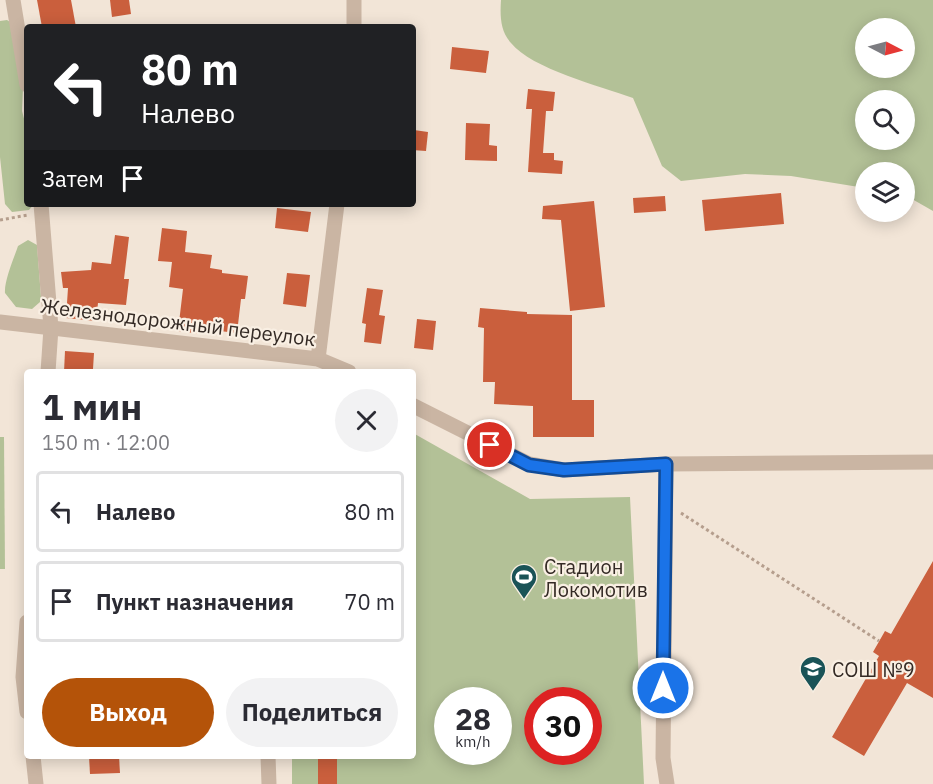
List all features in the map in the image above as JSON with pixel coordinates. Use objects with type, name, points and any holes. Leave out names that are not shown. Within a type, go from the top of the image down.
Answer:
[{"type":"street","points":[[13,0],[24,67]]},
{"type":"street","points":[[354,0],[354,24]]},
{"type":"street","points":[[327,365],[337,207]]},
{"type":"street","points":[[42,208],[51,328],[48,369]]},
{"type":"street","name":"Железнодорожный переулок","points":[[0,322],[327,365]]},
{"type":"street","points":[[416,407],[529,465],[564,470],[666,464],[933,462]]},
{"type":"street","points":[[666,464],[663,758],[667,784]]},
{"type":"street","points":[[24,655],[22,677],[24,691]]},
{"type":"street","points":[[33,759],[36,784]]},
{"type":"street","points":[[268,759],[269,784]]},
{"type":"path","points":[[0,220],[42,208]]},
{"type":"path","points":[[665,502],[879,641]]},
{"type":"green space","points":[[501,0],[933,0],[933,211],[915,201],[915,162],[855,162],[855,186],[791,176],[745,174],[681,181],[662,166],[633,98],[568,76],[534,61],[511,43],[502,23]]},
{"type":"green space","points":[[0,21],[10,22],[23,88],[24,207],[32,207],[29,210],[12,212],[5,204],[0,157]]},
{"type":"green space","points":[[28,240],[37,245],[41,297],[40,302],[32,309],[16,307],[5,293],[18,246]]},
{"type":"green space","name":"Стадион Локомотив","points":[[416,435],[530,499],[630,497],[644,784],[292,784],[292,759],[416,759]]},
{"type":"green space","points":[[0,437],[4,437],[5,569],[0,569]]},
{"type":"building","points":[[37,0],[71,0],[75,24],[41,24]]},
{"type":"building","points":[[110,0],[129,0],[131,14],[112,17]]},
{"type":"building","points":[[452,47],[489,51],[486,73],[450,69]]},
{"type":"building","points":[[528,89],[555,92],[553,111],[546,111],[543,153],[554,153],[554,160],[563,161],[562,174],[528,172],[532,109],[526,109]]},
{"type":"building","points":[[466,123],[490,124],[489,145],[497,146],[497,161],[465,160]]},
{"type":"building","points":[[416,130],[428,132],[426,151],[416,150]]},
{"type":"building","points":[[781,193],[784,224],[705,231],[702,200]]},
{"type":"building","points":[[665,196],[666,211],[634,213],[633,198]]},
{"type":"building","points":[[594,201],[605,307],[570,311],[561,220],[542,219],[543,206]]},
{"type":"building","points":[[277,208],[311,212],[308,232],[275,228]]},
{"type":"building","points":[[162,228],[187,231],[185,252],[212,255],[210,268],[222,270],[222,273],[248,276],[245,299],[241,299],[237,333],[202,329],[202,334],[178,331],[183,289],[169,287],[172,262],[158,261]]},
{"type":"building","points":[[115,235],[129,237],[124,279],[129,279],[126,305],[98,303],[96,321],[66,318],[68,288],[63,288],[61,272],[91,270],[92,262],[111,264]]},
{"type":"building","points":[[287,273],[310,275],[306,307],[283,304]]},
{"type":"building","points":[[367,288],[383,290],[379,315],[385,316],[381,344],[364,342],[366,324],[362,323]]},
{"type":"building","points":[[480,308],[527,312],[527,314],[572,315],[572,400],[594,400],[594,437],[533,437],[533,406],[494,404],[495,382],[483,382],[484,328],[478,327]]},
{"type":"building","points":[[417,319],[436,321],[433,350],[414,348]]},
{"type":"building","points":[[65,351],[94,353],[93,369],[64,369]]},
{"type":"building","points":[[933,561],[933,698],[907,683],[864,756],[832,737],[879,656],[873,652],[885,631],[891,634]]},
{"type":"building","points":[[89,759],[119,759],[120,773],[90,774]]},
{"type":"building","points":[[318,759],[337,759],[337,784],[318,784]]},
{"type":"place","name":"Стадион Локомотив","points":[[524,600]]},
{"type":"place","name":"СОШ №9","points":[[813,692]]},
{"type":"route","points":[[490,445],[529,465],[564,470],[666,464],[663,688]]}]
